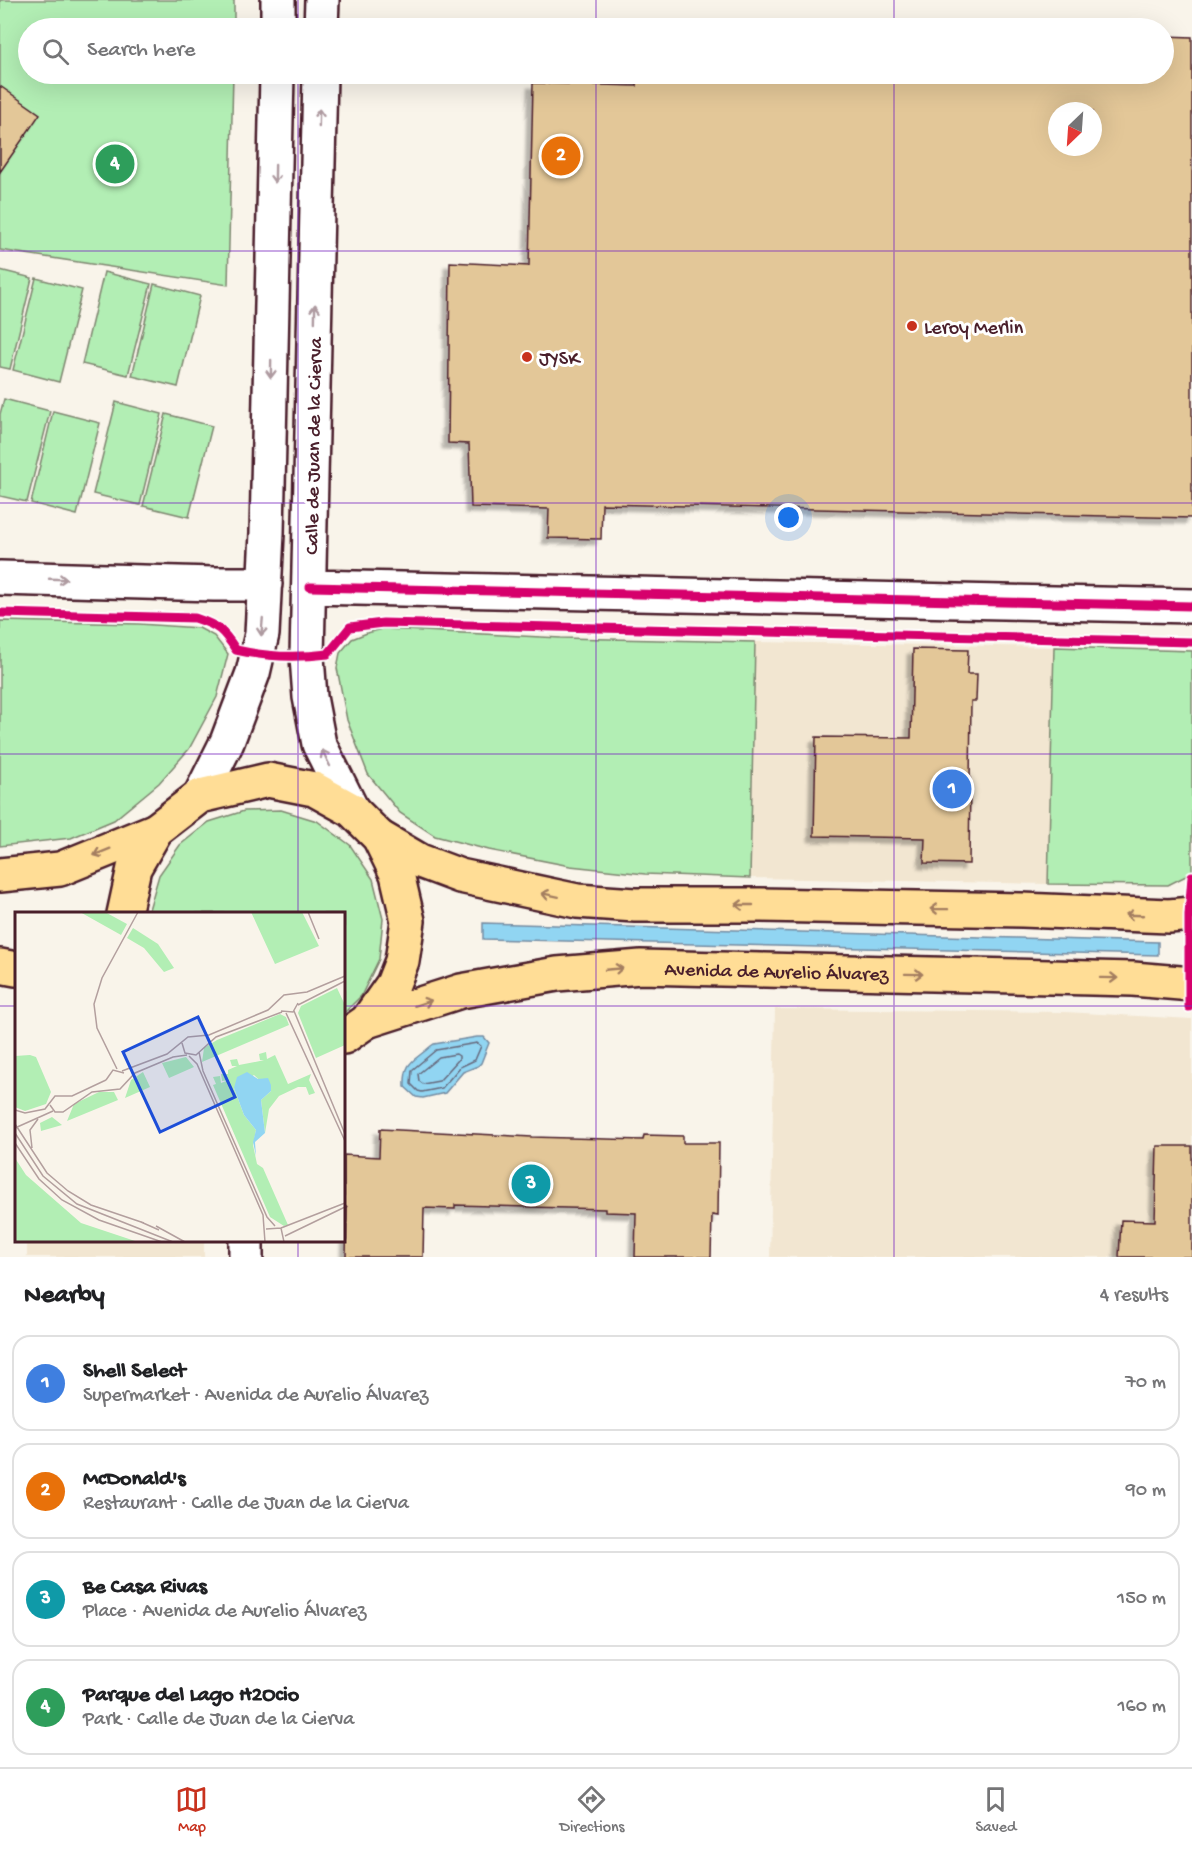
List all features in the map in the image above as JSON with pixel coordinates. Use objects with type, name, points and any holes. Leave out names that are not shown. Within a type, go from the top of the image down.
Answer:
[{"type":"main road","points":[[0,875],[60,869],[156,830],[200,796],[268,780],[314,789],[352,810],[379,837],[420,861],[460,876],[576,901],[635,905],[1022,910],[1169,916],[1192,914]]},
{"type":"main road","points":[[124,912],[134,868],[156,830]]},
{"type":"main road","points":[[355,1029],[393,984],[402,962],[408,921],[398,874],[379,837]]},
{"type":"main road","points":[[0,966],[15,969]]},
{"type":"main road","name":"Avenida de Aurelio Álvarez","points":[[355,1029],[461,991],[557,974],[641,967],[1133,979],[1192,984]]},
{"type":"street","points":[[278,0],[278,18]]},
{"type":"street","points":[[321,18],[322,0]]},
{"type":"street","points":[[200,796],[227,742],[253,673],[262,634],[266,584],[277,84]]},
{"type":"street","name":"Calle de Juan de la Cierva","points":[[320,84],[307,657],[310,697],[319,744],[352,810]]},
{"type":"street","points":[[0,578],[266,584]]},
{"type":"street","points":[[310,586],[1192,606]]},
{"type":"shaded area","points":[[755,642],[1054,647],[1048,884],[750,878]]},
{"type":"shaded area","points":[[775,1009],[1065,1012],[1192,1019],[1192,1257],[770,1257]]},
{"type":"shaded area","points":[[27,1242],[204,1242],[204,1257],[27,1257]]},
{"type":"green space","points":[[0,0],[234,0],[234,18],[18,18],[18,84],[233,84],[228,285],[0,250]]},
{"type":"green space","points":[[0,270],[32,278],[10,369],[0,367]]},
{"type":"green space","points":[[104,272],[151,284],[128,375],[82,364]]},
{"type":"green space","points":[[36,278],[82,290],[59,382],[13,370]]},
{"type":"green space","points":[[154,284],[200,296],[178,387],[132,376]]},
{"type":"green space","points":[[4,399],[50,411],[27,502],[0,496],[0,414]]},
{"type":"green space","points":[[116,402],[162,414],[140,505],[93,494]]},
{"type":"green space","points":[[53,411],[100,423],[77,515],[31,503]]},
{"type":"green space","points":[[166,414],[212,426],[189,517],[143,506]]},
{"type":"green space","points":[[0,621],[139,624],[199,628],[214,636],[228,654],[217,697],[189,749],[159,783],[114,820],[71,838],[0,846]]},
{"type":"green space","points":[[383,629],[561,638],[755,642],[750,878],[645,874],[570,866],[489,850],[435,836],[400,813],[368,774],[347,720],[337,668],[340,653],[352,639]]},
{"type":"green space","points":[[1054,647],[1192,651],[1192,873],[1168,885],[1048,884]]},
{"type":"green space","points":[[281,810],[317,821],[350,845],[373,879],[383,919],[379,959],[361,996],[345,1012],[345,912],[148,912],[159,875],[180,845],[209,822],[244,811]]},
{"type":"water","points":[[483,923],[1158,942],[1158,955],[483,939]]},
{"type":"water","points":[[484,1037],[489,1043],[481,1063],[463,1072],[445,1093],[423,1098],[416,1097],[405,1087],[408,1067],[431,1046]]},
{"type":"building","name":"Leroy Merlin","points":[[1174,36],[1192,37],[1192,518],[602,504],[601,539],[548,538],[549,509],[471,507],[469,444],[448,443],[450,262],[529,266],[533,84],[637,86],[637,84],[1174,84]]},
{"type":"building","points":[[0,86],[40,114],[0,172]]},
{"type":"building","points":[[913,649],[968,650],[967,674],[977,674],[976,701],[971,701],[969,864],[924,863],[925,838],[814,836],[816,737],[911,738]]},
{"type":"building","points":[[380,1129],[643,1140],[644,1135],[683,1136],[683,1143],[719,1143],[718,1216],[712,1215],[711,1257],[635,1257],[636,1213],[605,1212],[605,1209],[455,1205],[455,1209],[424,1208],[423,1257],[346,1257],[345,1155],[379,1157]]},
{"type":"building","points":[[1157,1146],[1192,1146],[1192,1257],[1119,1257],[1121,1220],[1155,1221]]},
{"type":"cycle path","points":[[310,587],[1192,606]]},
{"type":"cycle path","points":[[0,613],[195,618],[220,630],[236,650],[282,656],[328,654],[350,627],[383,623],[1192,642]]},
{"type":"cycle path","points":[[1189,1007],[1189,915],[1192,876]]},
{"type":"place","name":"McDonald's","points":[[561,156]]},
{"type":"place","name":"Parque del Lago H2Ocio","points":[[115,164]]},
{"type":"place","name":"Leroy Merlin","points":[[912,326]]},
{"type":"place","name":"JYSK","points":[[527,357]]},
{"type":"place","name":"Shell Select","points":[[952,789]]},
{"type":"place","name":"Be Casa Rivas","points":[[531,1184]]}]
